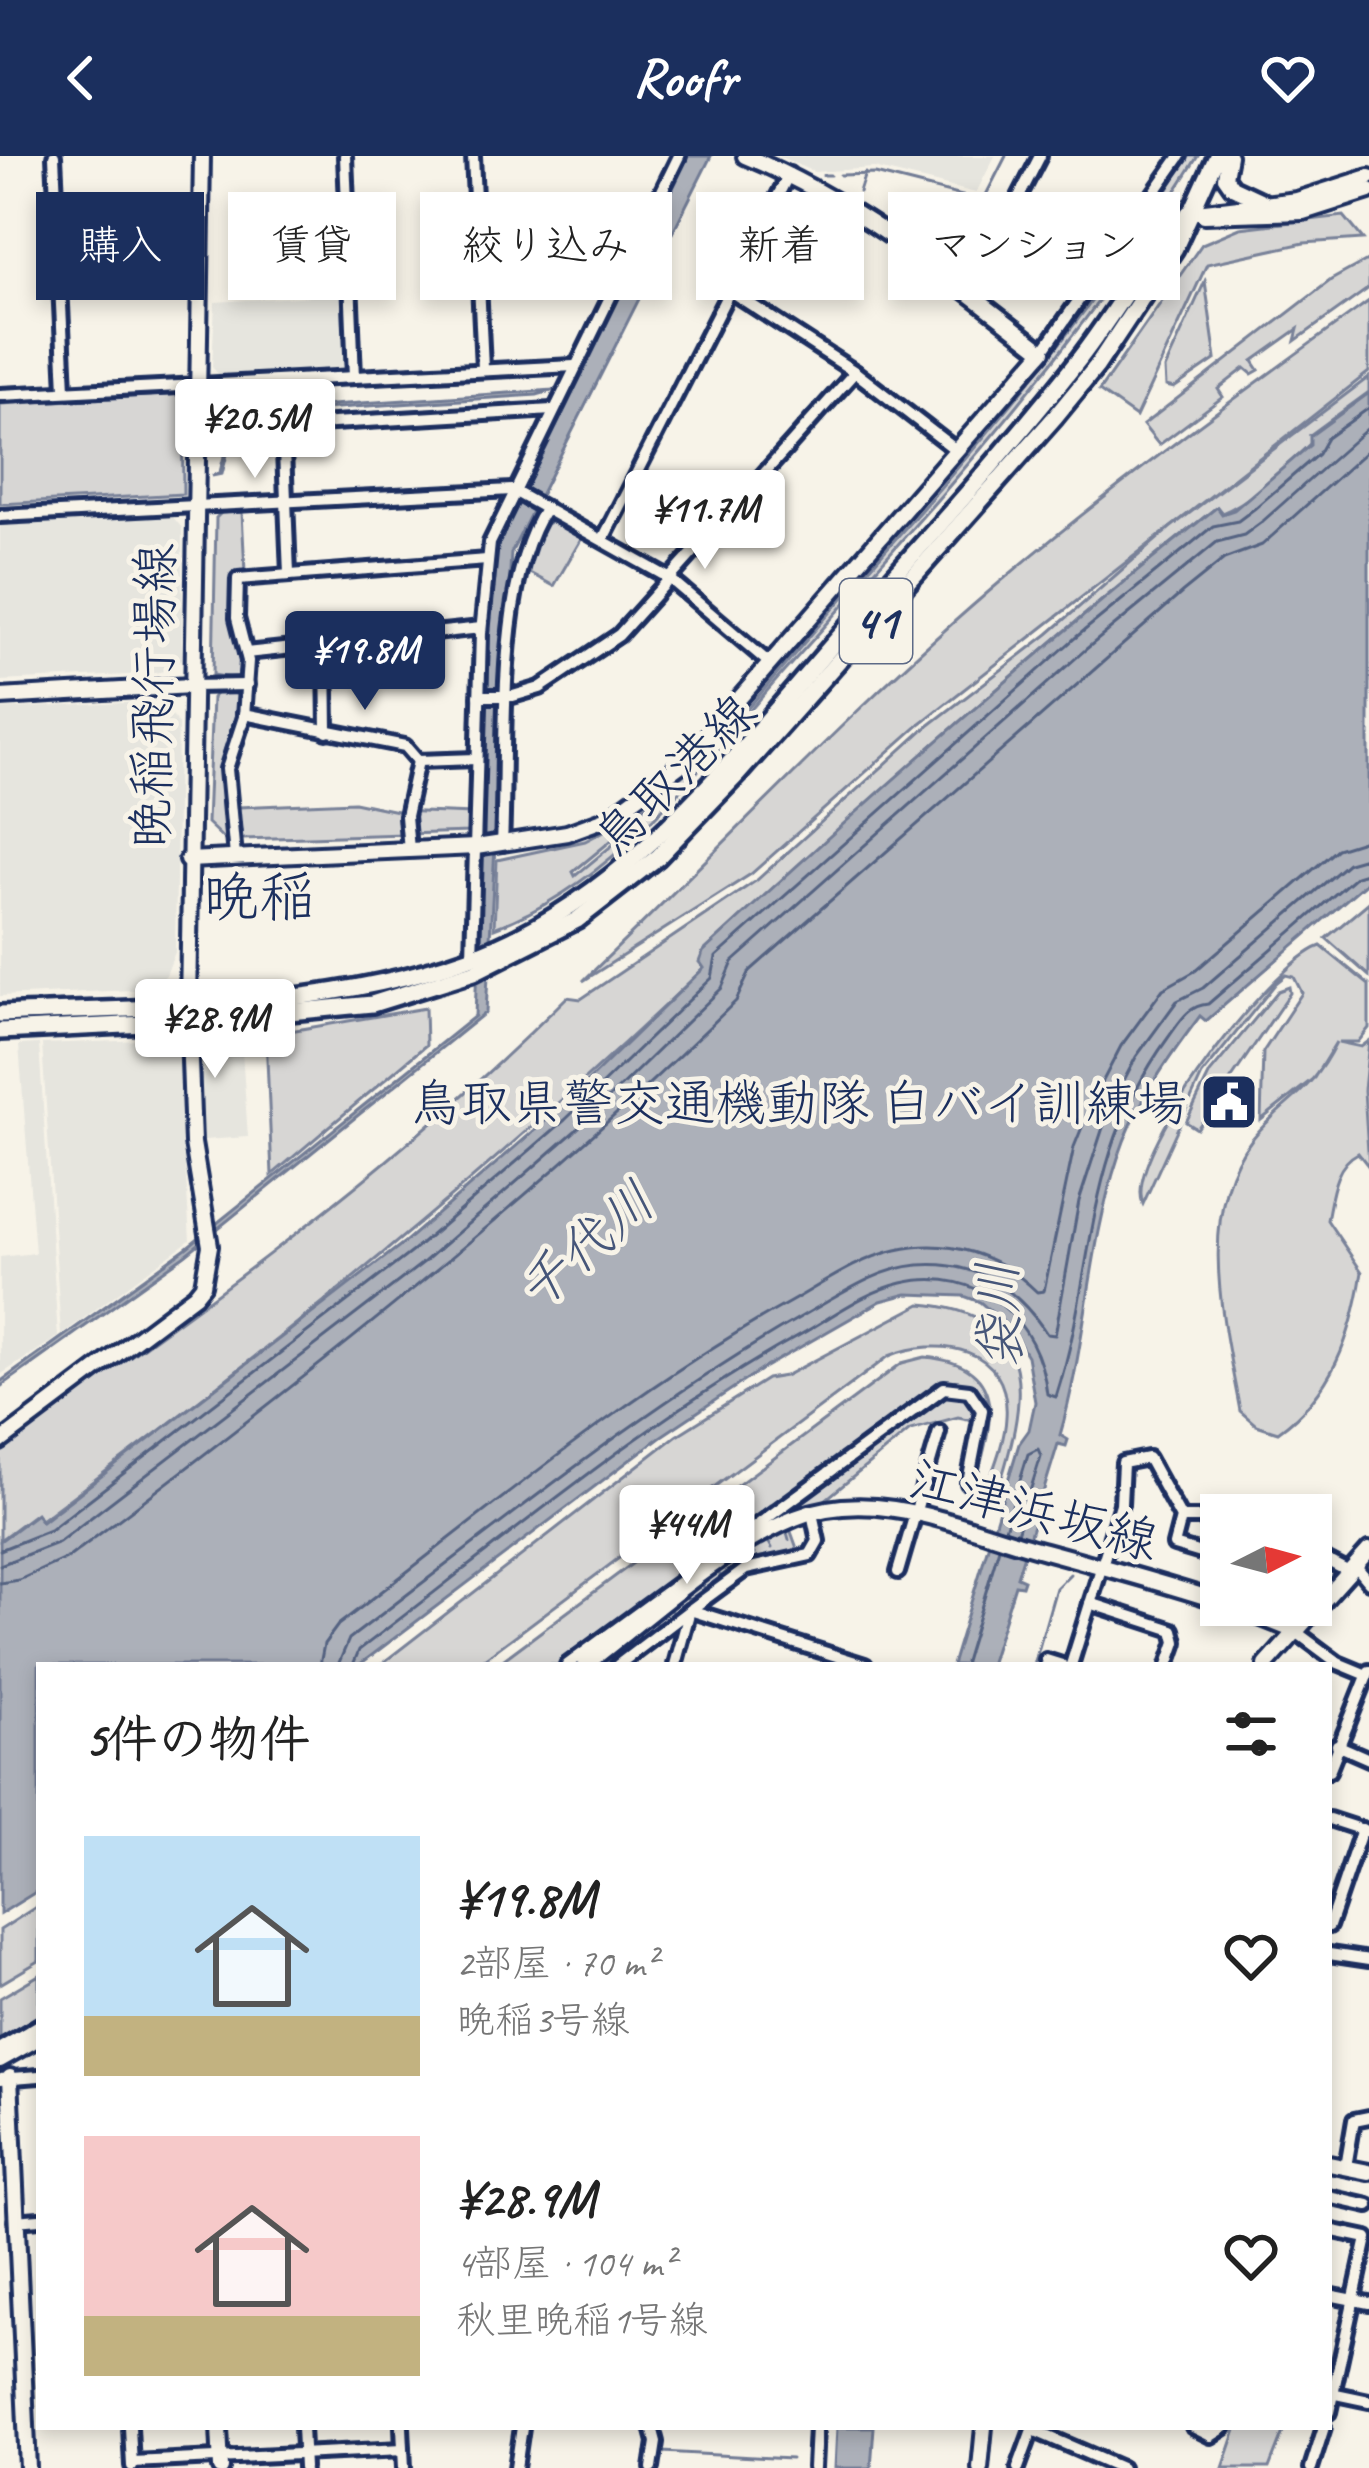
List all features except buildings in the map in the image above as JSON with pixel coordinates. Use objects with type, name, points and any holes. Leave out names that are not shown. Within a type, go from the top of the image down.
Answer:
[{"type":"main road","name":"鳥取港線","points":[[0,1014],[188,1013],[372,1004],[494,955],[614,895],[738,774],[1096,368],[1175,248],[1217,156]]},
{"type":"main road","name":"鳥取港線","points":[[0,1031],[188,1013]]},
{"type":"street","points":[[54,156],[65,389]]},
{"type":"street","name":"晩稲飛行場線","points":[[0,1442],[195,1295],[206,1273],[207,1234],[193,1143],[187,860],[202,156]]},
{"type":"street","points":[[345,156],[354,377]]},
{"type":"street","points":[[473,156],[483,368]]},
{"type":"street","points":[[473,962],[488,560],[513,491],[679,156]]},
{"type":"street","points":[[745,156],[789,174],[888,234]]},
{"type":"street","points":[[1021,192],[1040,156]]},
{"type":"street","points":[[187,860],[501,844],[568,833],[608,818],[651,791],[683,763],[1043,351],[1180,156]]},
{"type":"street","points":[[1229,156],[1225,177],[1232,187],[1271,204]]},
{"type":"street","points":[[780,192],[789,174]]},
{"type":"street","points":[[1188,213],[1271,204],[1369,177]]},
{"type":"street","points":[[1188,213],[1224,218],[1303,212],[1369,191]]},
{"type":"street","points":[[602,539],[725,300]]},
{"type":"street","points":[[744,300],[855,372],[956,450]]},
{"type":"street","points":[[977,300],[1043,351]]},
{"type":"street","points":[[0,395],[574,365]]},
{"type":"street","points":[[481,696],[507,697],[578,668],[620,635],[855,372]]},
{"type":"street","points":[[289,574],[283,426],[552,410]]},
{"type":"street","points":[[0,516],[513,491],[669,578],[768,662]]},
{"type":"street","points":[[501,844],[518,562],[542,505]]},
{"type":"street","points":[[235,857],[227,769],[244,714],[247,685],[235,583],[289,574],[488,560]]},
{"type":"street","points":[[246,653],[482,628]]},
{"type":"street","points":[[326,646],[327,732]]},
{"type":"street","points":[[0,697],[247,685]]},
{"type":"street","points":[[244,714],[413,748],[418,760],[406,816],[410,850]]},
{"type":"street","points":[[418,760],[477,759]]},
{"type":"street","points":[[571,1662],[944,1388],[970,1391],[982,1410],[968,1483],[980,1489]]},
{"type":"street","points":[[898,1572],[939,1432]]},
{"type":"street","points":[[1067,1662],[1121,1504],[1123,1462],[1148,1458],[1181,1518],[1174,1546],[1200,1553]]},
{"type":"street","name":"江津浜坂線","points":[[589,1662],[752,1539],[812,1514],[854,1507],[914,1513],[1200,1594]]},
{"type":"street","points":[[622,1662],[746,1570],[810,1555],[818,1540],[812,1514]]},
{"type":"street","points":[[1181,1518],[1200,1518]]},
{"type":"street","points":[[1269,1662],[1369,1550]]},
{"type":"street","points":[[1332,1559],[1369,1582]]},
{"type":"street","points":[[1090,1603],[1173,1630],[1176,1642],[1169,1662]]},
{"type":"street","points":[[676,1662],[690,1610]]},
{"type":"street","points":[[690,1610],[855,1662]]},
{"type":"street","name":"江津浜坂線","points":[[1283,1626],[1295,1631]]},
{"type":"street","points":[[1295,1631],[1338,1663],[1368,1673],[1332,1761]]},
{"type":"street","points":[[1046,1660],[1054,1662]]},
{"type":"street","points":[[1337,1745],[1369,1759]]},
{"type":"street","points":[[1332,1820],[1365,1830],[1335,1890]]},
{"type":"street","points":[[1332,1954],[1369,1960]]},
{"type":"street","points":[[0,2048],[36,2027]]},
{"type":"street","points":[[0,2060],[36,2040]]},
{"type":"street","points":[[28,2468],[31,2372],[5,2078],[36,2076]]},
{"type":"street","points":[[1346,2167],[1354,2120],[1369,2117]]},
{"type":"street","points":[[1332,2165],[1369,2172]]},
{"type":"street","points":[[1332,2198],[1369,2206]]},
{"type":"street","points":[[15,2221],[36,2219]]},
{"type":"street","points":[[1332,2231],[1367,2238],[1362,2302],[1332,2393],[1369,2401]]},
{"type":"street","points":[[1332,2296],[1362,2302]]},
{"type":"street","points":[[130,2430],[132,2465],[304,2462],[404,2449]]},
{"type":"street","points":[[219,2430],[221,2463]]},
{"type":"street","points":[[302,2430],[304,2462]]},
{"type":"street","points":[[402,2430],[404,2468]]},
{"type":"street","points":[[517,2468],[522,2430]]},
{"type":"street","points":[[652,2468],[653,2430]]},
{"type":"street","points":[[814,2468],[816,2430]]},
{"type":"street","points":[[980,2468],[984,2430]]},
{"type":"street","points":[[1018,2468],[1032,2430]]},
{"type":"street","points":[[1037,2430],[1121,2468]]},
{"type":"street","points":[[1311,2468],[1323,2430]]},
{"type":"shaded area","points":[[778,156],[995,156],[977,192],[874,168],[814,172]]},
{"type":"shaded area","points":[[1188,156],[1198,156],[1174,192],[1165,192]]},
{"type":"shaded area","points":[[1344,216],[1363,239],[1304,243],[1207,264],[1136,417],[1099,391],[1163,300],[1180,300],[1180,275],[1202,244],[1240,228]]},
{"type":"shaded area","points":[[1369,259],[1369,288],[1295,341],[1298,329],[1253,361],[1259,370],[1252,374],[1245,368],[1218,389],[1223,397],[1159,445],[1143,425],[1331,280]]},
{"type":"shaded area","points":[[1205,281],[1216,359],[1174,388],[1166,386],[1165,369]]},
{"type":"shaded area","points":[[345,300],[348,357],[341,370],[220,376],[212,367],[215,302]]},
{"type":"shaded area","points":[[1092,300],[1100,300],[953,481],[657,815],[581,881],[494,928],[497,860],[585,841],[629,818],[629,826],[573,872],[575,876],[632,829],[632,816],[687,772],[736,721],[926,505]]},
{"type":"shaded area","points":[[1369,301],[1369,372],[921,723],[751,874],[583,981],[843,725],[1006,577],[1139,471]]},
{"type":"shaded area","points":[[1369,377],[1369,392],[1310,435],[1313,441],[1270,481],[1235,507],[1222,513],[1217,507],[893,781],[703,952],[699,962],[704,968],[464,1185],[128,1455],[41,1520],[36,1513],[0,1540],[0,1447],[148,1343],[365,1179],[567,997],[581,999],[757,880],[923,730],[1048,634],[1170,528]]},
{"type":"shaded area","points":[[182,394],[183,494],[0,504],[0,404]]},
{"type":"shaded area","points":[[222,512],[242,512],[245,572],[232,579],[244,680],[213,675],[216,518]]},
{"type":"shaded area","points":[[172,516],[182,528],[182,659],[168,670],[150,674],[0,681],[0,525]]},
{"type":"shaded area","points":[[554,521],[583,536],[554,586],[524,570],[542,525]]},
{"type":"shaded area","points":[[219,691],[242,695],[225,749],[227,842],[207,823],[212,698]]},
{"type":"shaded area","points":[[162,701],[178,724],[175,952],[166,975],[153,989],[0,996],[0,709]]},
{"type":"shaded area","points":[[354,802],[397,811],[472,814],[470,832],[242,839],[238,807]]},
{"type":"shaded area","points":[[1369,902],[1369,976],[1326,938]]},
{"type":"shaded area","points":[[1321,946],[1369,985],[1369,1028],[1358,1042],[1338,1042],[1361,1047],[1369,1041],[1364,1090],[1369,1167],[1358,1153],[1344,1165],[1327,1220],[1362,1272],[1358,1296],[1326,1382],[1278,1432],[1256,1425],[1240,1411],[1222,1308],[1219,1236],[1234,1168],[1252,1139],[1311,1080],[1261,1120],[1263,1052],[1302,993],[1294,977],[1286,975],[1202,1075],[1143,1204],[1143,1180],[1155,1146],[1205,1064],[1269,987],[1298,960]]},
{"type":"shaded area","points":[[1289,987],[1290,993],[1197,1129],[1186,1122],[1210,1073],[1278,991]]},
{"type":"shaded area","points":[[425,1008],[426,1045],[272,1175],[266,1035]]},
{"type":"shaded area","points":[[168,1039],[178,1050],[190,1240],[61,1335],[42,1044]]},
{"type":"shaded area","points":[[39,1044],[58,1337],[0,1375],[0,1257],[35,1253],[19,1045]]},
{"type":"shaded area","points":[[242,1051],[248,1137],[204,1140],[198,1054]]},
{"type":"shaded area","points":[[921,1304],[961,1311],[990,1326],[1007,1345],[1016,1370],[1018,1398],[997,1493],[986,1490],[1006,1417],[997,1375],[968,1352],[929,1347],[908,1350],[889,1356],[480,1662],[384,1662],[676,1436],[767,1379],[785,1376]]},
{"type":"shaded area","points":[[925,1357],[952,1362],[983,1385],[989,1420],[975,1484],[971,1481],[986,1410],[970,1387],[942,1385],[562,1662],[500,1662],[902,1363]]},
{"type":"shaded area","points":[[950,1392],[967,1395],[978,1409],[977,1421],[958,1417],[910,1430],[824,1501],[776,1517],[892,1428]]},
{"type":"shaded area","points":[[790,1529],[798,1551],[740,1562],[611,1662],[598,1662],[749,1550]]},
{"type":"shaded area","points":[[36,1907],[36,1963],[0,1984],[0,1930]]},
{"type":"shaded area","points":[[36,1977],[36,2017],[0,2039],[0,1998]]},
{"type":"shaded area","points":[[1236,2430],[1284,2430],[1269,2468],[1223,2468]]},
{"type":"water","points":[[686,156],[711,156],[672,233],[672,192],[668,192]]},
{"type":"water","points":[[615,300],[638,300],[511,553],[486,1012],[185,1255],[0,1387],[0,1382],[186,1248],[475,1016],[493,548]]},
{"type":"water","points":[[554,390],[537,395],[244,414],[236,419],[222,474],[212,476],[220,472],[234,418],[244,411]]},
{"type":"water","points":[[1369,393],[1369,880],[1206,1021],[1200,1016],[1133,1120],[1100,1227],[1060,1435],[1068,1440],[1066,1446],[1058,1444],[1017,1577],[1024,1580],[1022,1586],[1015,1585],[991,1662],[953,1662],[1019,1444],[1029,1430],[1035,1402],[1027,1356],[1010,1328],[980,1302],[964,1296],[907,1294],[881,1301],[762,1369],[660,1437],[363,1662],[36,1662],[36,1892],[0,1914],[0,1541],[36,1514],[42,1522],[406,1241],[557,1111],[704,968],[700,962],[703,952],[892,781],[1217,507],[1222,514],[1234,510],[1310,445],[1310,436]]},
{"type":"water","points":[[837,2430],[874,2430],[871,2468],[835,2468]]},
{"type":"waterway","points":[[988,192],[1006,156]]},
{"type":"waterway","points":[[859,192],[865,173]]},
{"type":"waterway","points":[[840,175],[875,174],[946,192]]},
{"type":"waterway","points":[[823,175],[830,175]]},
{"type":"waterway","points":[[787,1533],[789,1540]]},
{"type":"waterway","points":[[768,1541],[772,1548]]},
{"type":"waterway","points":[[751,1550],[754,1554]]},
{"type":"waterway","points":[[1035,1662],[1056,1588],[1070,1574]]},
{"type":"waterway","points":[[654,1621],[657,1626]]},
{"type":"waterway","points":[[638,1634],[641,1638]]},
{"type":"waterway","points":[[621,1646],[625,1650]]},
{"type":"waterway","points":[[606,1658],[609,1662]]},
{"type":"waterway","points":[[308,2430],[310,2442]]},
{"type":"waterway","points":[[662,2452],[791,2459]]},
{"type":"place","name":"鳥取県警交通機動隊 白バイ訓練場","points":[[1229,1102]]},
{"type":"district","name":"晩稲","points":[[259,896]]},
{"type":"water label","name":"千代川","points":[[585,1245]]},
{"type":"water label","name":"袋川","points":[[998,1315]]}]
